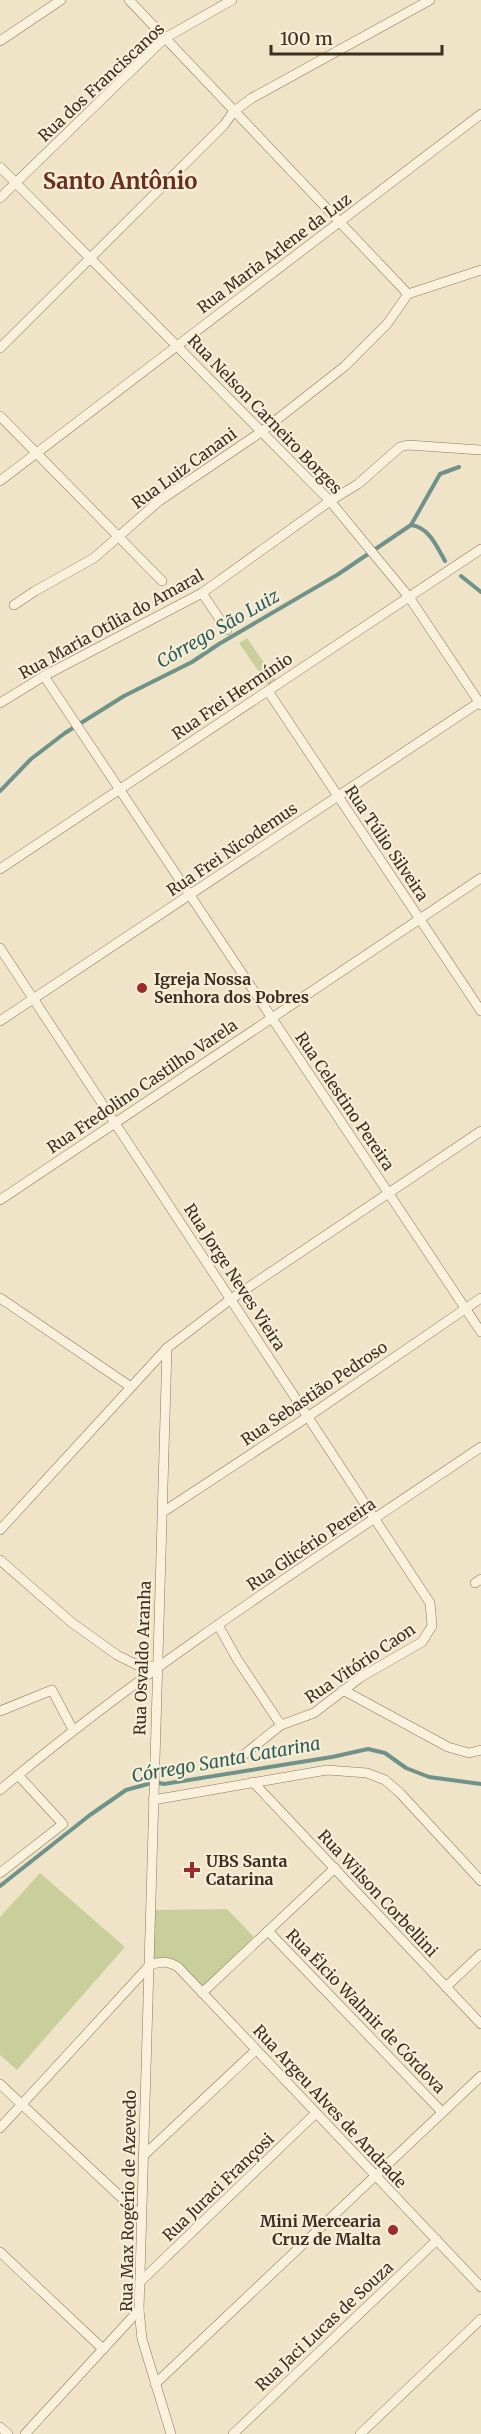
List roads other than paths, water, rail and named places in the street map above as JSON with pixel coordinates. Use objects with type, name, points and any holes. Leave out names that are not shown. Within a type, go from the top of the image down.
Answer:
[{"type":"street","points":[[0,41],[62,0]]},
{"type":"street","points":[[129,0],[408,294],[481,270]]},
{"type":"street","name":"Rua dos Franciscanos","points":[[0,198],[165,38],[232,0]]},
{"type":"street","points":[[0,348],[91,259],[224,124],[234,111],[252,98],[430,0]]},
{"type":"street","name":"Rua Maria Arlene da Luz","points":[[0,481],[481,114]]},
{"type":"street","name":"Rua Nelson Carneiro Borges","points":[[0,166],[330,501],[409,597],[480,703]]},
{"type":"street","name":"Rua Luiz Canani","points":[[14,605],[86,563],[119,538],[159,501],[261,432],[367,346],[387,324],[408,294]]},
{"type":"street","points":[[0,416],[162,581]]},
{"type":"street","name":"Rua Maria Otília do Amaral","points":[[0,703],[44,676],[202,593],[330,501],[358,484],[400,447],[408,445],[481,450]]},
{"type":"street","name":"Rua Frei Hermínio","points":[[0,869],[481,549]]},
{"type":"street","points":[[202,593],[227,630]]},
{"type":"street","name":"Rua Celestino Pereira","points":[[44,676],[481,1332]]},
{"type":"street","name":"Rua Túlio Silveira","points":[[268,691],[481,1011]]},
{"type":"street","name":"Rua Frei Nicodemus","points":[[0,1022],[480,703]]},
{"type":"street","name":"Rua Fredolino Castilho Varela","points":[[0,1200],[481,878]]},
{"type":"street","name":"Rua Jorge Neves Vieira","points":[[0,948],[376,1518],[430,1603],[432,1626]]},
{"type":"street","points":[[0,1530],[167,1348],[231,1299],[481,1131]]},
{"type":"street","points":[[0,1298],[131,1387]]},
{"type":"street","name":"Rua Sebastião Pedroso","points":[[163,1512],[309,1416],[481,1298]]},
{"type":"street","name":"Rua Osvaldo Aranha","points":[[150,1965],[153,1774],[167,1348]]},
{"type":"street","name":"Rua Glicério Pereira","points":[[0,1790],[73,1730],[157,1666],[481,1447]]},
{"type":"street","points":[[0,1560],[71,1622],[117,1655],[139,1666],[157,1666]]},
{"type":"street","points":[[218,1625],[237,1659],[281,1725]]},
{"type":"street","name":"Rua Vitório Caon","points":[[241,1757],[281,1725],[314,1713],[343,1689],[416,1647],[428,1635],[432,1626]]},
{"type":"street","points":[[343,1689],[448,1747],[469,1753],[481,1750]]},
{"type":"street","points":[[0,1711],[52,1690],[73,1730]]},
{"type":"street","points":[[153,1797],[327,1770],[367,1773],[385,1780],[400,1793],[481,1881]]},
{"type":"street","points":[[0,1873],[63,1824],[18,1774]]},
{"type":"street","name":"Rua Wilson Corbellini","points":[[253,1782],[481,2024]]},
{"type":"street","points":[[202,1993],[334,1869]]},
{"type":"street","name":"Rua Élcio Walmir de Córdova","points":[[268,1931],[442,2112]]},
{"type":"street","points":[[446,1987],[481,1954]]},
{"type":"street","name":"Rua Argeu Alves de Andrade","points":[[150,1965],[160,1961],[170,1962],[178,1967],[481,2287]]},
{"type":"street","points":[[0,2127],[150,1965]]},
{"type":"street","name":"Rua Max Rogério de Azevedo","points":[[150,1965],[139,2310],[142,2339],[171,2433]]},
{"type":"street","points":[[143,2156],[256,2050]]},
{"type":"street","points":[[155,2384],[481,2076]]},
{"type":"street","points":[[0,2084],[141,2216]]},
{"type":"street","name":"Rua Juraci Françosi","points":[[140,2282],[316,2113]]},
{"type":"street","name":"Rua Jaci Lucas de Souza","points":[[232,2434],[437,2240]]},
{"type":"street","points":[[0,2252],[103,2349]]},
{"type":"street","points":[[25,2434],[139,2310]]},
{"type":"street","points":[[360,2434],[481,2319]]},
{"type":"street","points":[[0,2427],[8,2434]]},
{"type":"waterway","points":[[411,525],[440,474],[459,467]]},
{"type":"waterway","name":"Córrego São Luiz","points":[[0,791],[31,759],[65,733],[124,696],[192,662],[337,575],[411,525],[428,534],[445,561]]},
{"type":"waterway","name":"Córrego São Luiz","points":[[461,576],[481,592]]},
{"type":"waterway","name":"Córrego Santa Catarina","points":[[0,1886],[90,1815],[126,1790],[155,1782],[164,1784],[368,1749],[385,1753],[406,1768],[429,1777],[481,1784]]},
{"type":"place","name":"Igreja Nossa Senhora dos Pobres","points":[[142,988]]},
{"type":"place","name":"UBS Santa Catarina","points":[[192,1870]]},
{"type":"place","name":"Mini Mercearia Cruz de Malta","points":[[393,2230]]},
{"type":"district","name":"Santo Antônio","points":[[120,181]]}]
